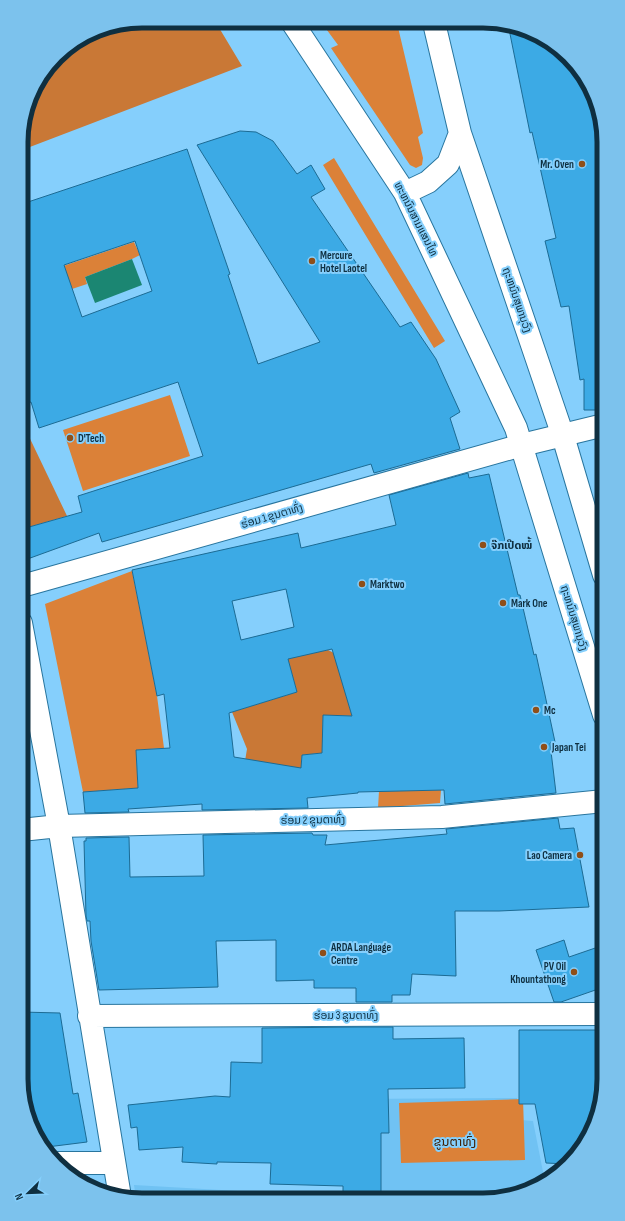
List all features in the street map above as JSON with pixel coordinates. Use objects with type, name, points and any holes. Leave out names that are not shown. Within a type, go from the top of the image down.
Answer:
[{"type":"main road","name":"ທະຫນົນສາມແສນໄທ","points":[[296,28],[405,193],[519,437]]},
{"type":"main road","name":"ຖະຫນົນສຸພານຸວົງ","points":[[435,28],[460,133],[563,436],[597,551]]},
{"type":"main road","points":[[405,193],[428,182],[448,164],[460,133]]},
{"type":"main road","name":"ຮ່ອມ 1 ຂູນຕາທົ່ງ","points":[[28,584],[519,437],[563,436],[597,427]]},
{"type":"main road","name":"ຖະຫນົນສຸພານຸວົງ","points":[[519,437],[597,692]]},
{"type":"main road","points":[[28,656],[59,826],[119,1190]]},
{"type":"main road","name":"ຮ່ອມ 2 ຂູນຕາທົ່ງ","points":[[28,829],[59,826],[442,817],[597,801]]},
{"type":"main road","name":"ຮ່ອມ 3 ຂູນຕາທົ່ງ","points":[[89,1016],[597,1014]]},
{"type":"main road","points":[[65,1163],[114,1163]]},
{"type":"shaded area","points":[[134,28],[219,28],[242,66],[28,148],[29,127],[32,112],[43,85],[56,67],[67,56],[85,43],[98,37],[120,30]]},
{"type":"shaded area","points":[[325,28],[398,28],[423,133],[418,137],[423,158],[422,165],[416,168],[410,165],[331,48],[338,45]]},
{"type":"shaded area","points":[[334,158],[445,341],[434,348],[323,165]]},
{"type":"shaded area","points":[[134,242],[140,255],[85,277],[87,284],[66,291],[63,282],[28,294],[28,278]]},
{"type":"shaded area","points":[[132,259],[142,285],[95,303],[85,277]]},
{"type":"shaded area","points":[[170,395],[190,456],[83,491],[63,430]]},
{"type":"shaded area","points":[[28,434],[67,516],[28,527]]},
{"type":"shaded area","points":[[132,571],[157,696],[164,748],[136,750],[138,788],[83,792],[45,604]]},
{"type":"shaded area","points":[[328,650],[334,653],[352,716],[323,715],[322,753],[302,755],[301,768],[242,779],[247,749],[232,712],[297,692],[290,667],[277,660]]},
{"type":"shaded area","points":[[441,790],[440,803],[378,808],[379,791]]},
{"type":"shaded area","points":[[517,1098],[521,1120],[533,1121],[544,1175],[520,1187],[491,1193],[343,1193],[347,1099]]},
{"type":"shaded area","points":[[523,1099],[525,1160],[401,1163],[399,1103]]},
{"type":"shaded area","points":[[134,1185],[273,1193],[142,1193],[135,1193]]},
{"type":"building","points":[[509,31],[534,40],[558,56],[578,79],[585,91],[593,112],[597,142],[597,410],[584,410],[584,379],[580,380],[569,306],[561,307],[545,241],[556,238],[532,132],[530,133]]},
{"type":"building","points":[[240,131],[256,132],[273,141],[297,174],[311,165],[325,189],[311,197],[400,327],[411,322],[436,359],[460,412],[450,418],[460,449],[374,473],[371,464],[102,542],[99,533],[28,559],[28,527],[82,512],[78,496],[203,456],[178,382],[39,428],[31,402],[28,403],[28,202],[187,149],[230,274],[228,275],[258,364],[320,342],[197,145]],"holes":[[[135,241],[152,291],[82,317],[64,265]]]},
{"type":"building","points":[[468,473],[469,478],[489,474],[518,595],[520,595],[534,655],[536,654],[555,742],[550,743],[556,793],[445,804],[444,790],[358,792],[307,798],[308,808],[202,810],[202,804],[128,809],[129,812],[85,813],[83,792],[138,788],[136,750],[170,748],[164,694],[157,696],[132,570],[298,533],[301,548],[396,525],[389,495]],"holes":[[[286,589],[294,627],[241,640],[232,601]],[[332,649],[352,716],[323,715],[322,753],[302,755],[301,768],[234,757],[229,713],[297,692],[288,659]]]},
{"type":"building","points":[[558,818],[560,829],[574,828],[589,907],[499,911],[455,911],[456,976],[412,974],[410,995],[392,995],[392,1002],[356,1002],[356,988],[314,988],[314,980],[276,981],[276,940],[216,941],[218,987],[99,990],[91,941],[90,921],[87,921],[86,916],[84,841],[86,841],[86,838],[129,837],[130,877],[204,876],[203,835],[312,833],[313,835],[327,835],[325,845],[447,834],[446,829]]},
{"type":"building","name":"PV Oil Khountathong","points":[[564,940],[569,957],[597,947],[597,989],[561,1002],[554,1002],[536,950]]},
{"type":"building","points":[[28,1012],[60,1013],[73,1094],[78,1093],[87,1142],[50,1147],[40,1130],[34,1116],[29,1094]]},
{"type":"building","points":[[393,1027],[393,1039],[464,1038],[465,1088],[388,1089],[389,1133],[381,1133],[381,1193],[343,1193],[343,1186],[270,1184],[271,1163],[217,1162],[217,1164],[182,1162],[183,1147],[139,1150],[137,1127],[131,1128],[128,1105],[215,1096],[230,1097],[231,1062],[262,1063],[262,1028]]},
{"type":"building","points":[[519,1030],[597,1030],[597,1087],[591,1116],[582,1136],[560,1164],[546,1163],[535,1104],[519,1104]]},
{"type":"place","name":"Mr. Oven","points":[[582,164]]},
{"type":"place","name":"Mercure Hotel Laotel","points":[[312,261]]},
{"type":"place","name":"D'Tech","points":[[70,438]]},
{"type":"place","name":"ຈ໊ກເປີດໝ້ໍ","points":[[483,545]]},
{"type":"place","name":"Marktwo","points":[[362,584]]},
{"type":"place","name":"Mark One","points":[[503,603]]},
{"type":"place","name":"Mc","points":[[536,710]]},
{"type":"place","name":"Japan Tei","points":[[544,747]]},
{"type":"place","name":"Lao Camera","points":[[580,855]]},
{"type":"place","name":"ARDA Language Centre","points":[[323,953]]},
{"type":"place","name":"PV Oil Khountathong","points":[[574,972]]},
{"type":"district","name":"ຂູນຕາທົ່ງ","points":[[455,1142]]}]
